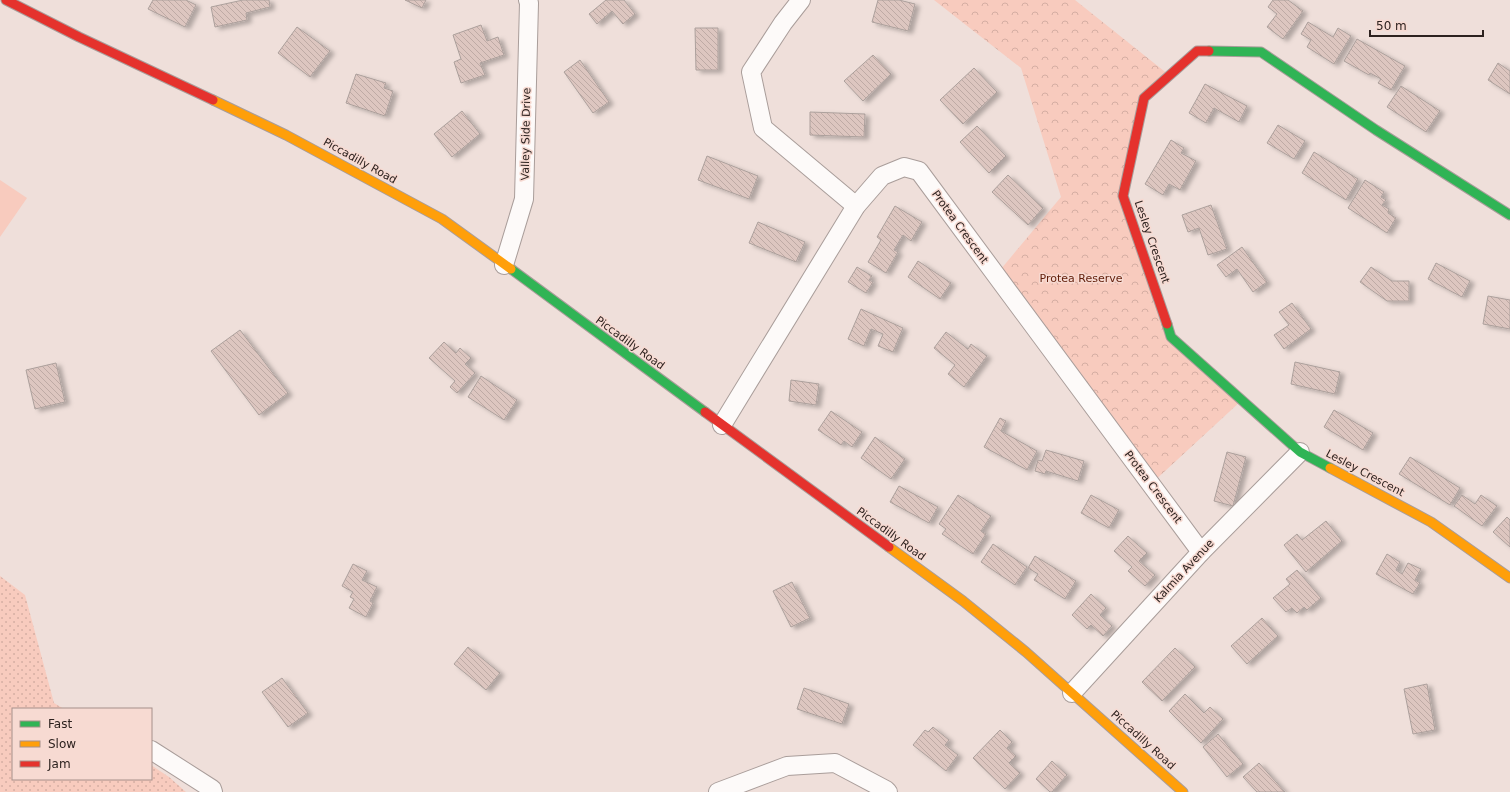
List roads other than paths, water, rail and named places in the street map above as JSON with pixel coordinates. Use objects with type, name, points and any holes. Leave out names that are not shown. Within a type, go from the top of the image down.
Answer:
[{"type":"main road","name":"Piccadilly Road","points":[[6,0],[79,38],[286,135],[442,220],[963,601],[1026,652],[1183,792]]},
{"type":"main road","name":"Lesley Crescent","points":[[1510,214],[1376,130],[1261,52],[1197,50],[1144,98],[1123,196],[1171,337],[1300,452],[1431,522],[1510,578]]},
{"type":"street","name":"Valley Side Drive","points":[[504,265],[524,199],[528,0]]},
{"type":"street","points":[[801,0],[783,23],[751,72],[763,128],[856,206]]},
{"type":"street","name":"Protea Crescent","points":[[722,425],[856,206],[882,176],[904,168],[919,171],[1201,552]]},
{"type":"street","name":"Kalmia Avenue","points":[[1072,693],[1201,552],[1300,452]]},
{"type":"street","points":[[152,751],[212,789],[213,792]]},
{"type":"street","points":[[718,792],[787,766],[835,763],[888,792]]},
{"type":"park label","name":"Protea Reserve","points":[[1081,278]]}]
